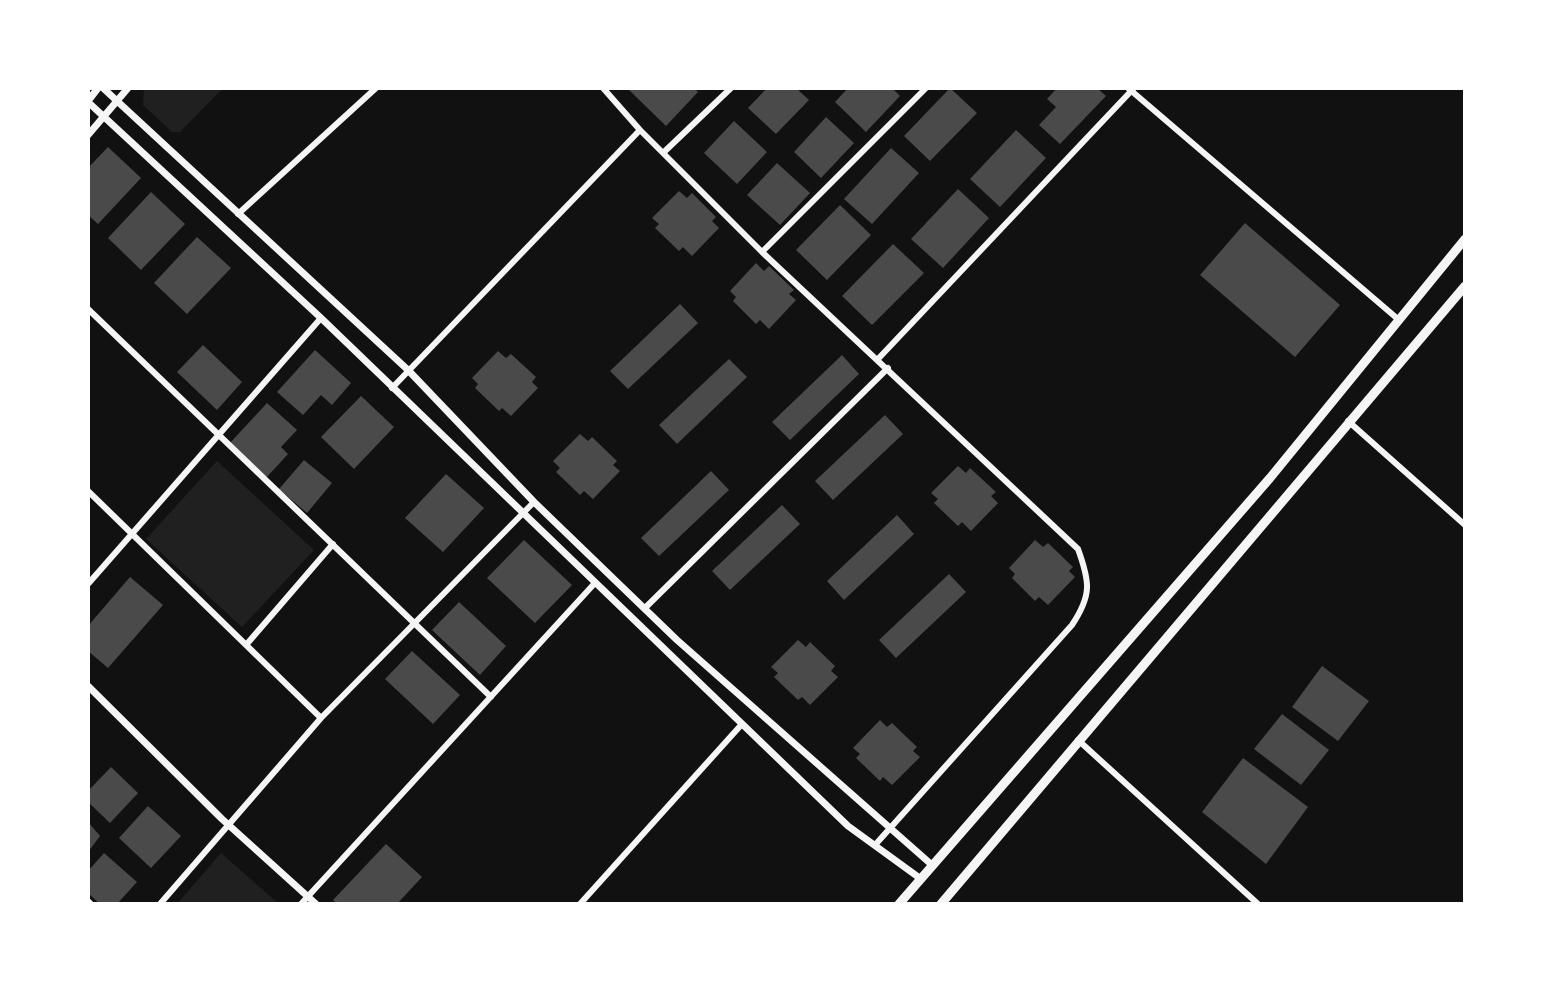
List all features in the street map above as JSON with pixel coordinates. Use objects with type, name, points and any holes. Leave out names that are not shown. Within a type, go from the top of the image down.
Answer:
[{"type":"highway","points":[[899,904],[1270,478],[1465,239]]},
{"type":"highway","points":[[941,904],[1465,286]]},
{"type":"street","points":[[921,879],[848,826],[321,318],[148,161],[88,101],[100,88],[117,101],[408,370],[534,502],[746,704],[932,865]]},
{"type":"street","points":[[88,135],[128,88]]},
{"type":"street","points":[[238,214],[376,88]]},
{"type":"street","points":[[603,88],[640,130],[762,252],[1078,549],[1087,583],[1086,604],[1072,625],[875,845]]},
{"type":"street","points":[[663,153],[731,88]]},
{"type":"street","points":[[762,252],[923,89]]},
{"type":"street","points":[[878,359],[1131,89],[1399,320]]},
{"type":"street","points":[[392,388],[640,130]]},
{"type":"street","points":[[88,309],[491,697]]},
{"type":"street","points":[[88,584],[321,318]]},
{"type":"street","points":[[645,608],[888,368]]},
{"type":"street","points":[[1348,421],[1465,525]]},
{"type":"street","points":[[88,491],[321,718]]},
{"type":"street","points":[[160,904],[321,718],[534,502]]},
{"type":"street","points":[[246,645],[333,544]]},
{"type":"street","points":[[301,904],[594,584]]},
{"type":"street","points":[[88,686],[230,826],[316,904]]},
{"type":"street","points":[[580,904],[742,724]]},
{"type":"street","points":[[1078,740],[1258,904]]},
{"type":"shaded area","points":[[144,88],[223,88],[180,132],[172,132],[143,105]]},
{"type":"shaded area","points":[[217,461],[314,550],[242,627],[146,539]]},
{"type":"shaded area","points":[[221,853],[279,904],[177,904]]},
{"type":"building","points":[[627,88],[694,88],[698,92],[666,126]]},
{"type":"building","points":[[767,88],[796,88],[809,100],[776,134],[748,108]]},
{"type":"building","points":[[848,88],[892,88],[900,96],[866,132],[835,102]]},
{"type":"building","points":[[950,88],[977,113],[930,161],[904,136]]},
{"type":"building","points":[[1057,88],[1097,88],[1106,96],[1060,144],[1039,125],[1056,107],[1047,99]]},
{"type":"building","points":[[826,117],[854,143],[821,178],[794,152]]},
{"type":"building","points":[[734,121],[767,152],[737,184],[704,153]]},
{"type":"building","points":[[1016,130],[1046,158],[1000,207],[970,179]]},
{"type":"building","points":[[108,147],[141,178],[98,224],[88,215],[88,168]]},
{"type":"building","points":[[891,148],[919,173],[872,224],[844,199]]},
{"type":"building","points":[[777,163],[810,193],[780,225],[747,195]]},
{"type":"building","points":[[958,189],[989,218],[943,268],[911,239]]},
{"type":"building","points":[[679,191],[687,198],[692,193],[716,217],[712,221],[719,228],[692,256],[683,247],[679,251],[655,228],[659,224],[652,218]]},
{"type":"building","points":[[151,192],[185,224],[141,270],[108,238]]},
{"type":"building","points":[[840,205],[871,235],[827,280],[796,250]]},
{"type":"building","points":[[1245,223],[1340,305],[1295,357],[1200,275]]},
{"type":"building","points":[[197,237],[231,268],[187,314],[154,283]]},
{"type":"building","points":[[893,244],[924,273],[872,325],[842,296]]},
{"type":"building","points":[[756,263],[764,271],[769,266],[794,290],[789,294],[796,300],[769,329],[760,320],[756,324],[733,301],[736,297],[730,291]]},
{"type":"building","points":[[680,304],[698,323],[628,389],[610,371]]},
{"type":"building","points":[[203,345],[242,382],[217,410],[177,372]]},
{"type":"building","points":[[315,350],[351,383],[332,405],[321,395],[303,415],[277,392]]},
{"type":"building","points":[[498,351],[506,358],[511,354],[536,377],[532,382],[538,388],[511,416],[502,408],[499,411],[475,388],[478,384],[472,378]]},
{"type":"building","points":[[842,355],[859,374],[790,440],[772,422]]},
{"type":"building","points":[[729,359],[747,377],[677,444],[659,425]]},
{"type":"building","points":[[361,396],[394,427],[354,469],[321,437]]},
{"type":"building","points":[[267,403],[297,430],[281,447],[288,454],[266,478],[229,444]]},
{"type":"building","points":[[885,415],[903,434],[833,500],[815,481]]},
{"type":"building","points":[[580,434],[588,441],[592,437],[617,461],[613,465],[620,471],[593,499],[584,491],[580,495],[556,472],[560,468],[553,461]]},
{"type":"building","points":[[304,460],[332,483],[307,513],[279,489]]},
{"type":"building","points":[[958,466],[966,473],[970,468],[996,492],[991,496],[998,503],[971,531],[962,522],[958,526],[934,503],[938,499],[931,493]]},
{"type":"building","points":[[711,471],[729,490],[659,556],[641,538]]},
{"type":"building","points":[[446,474],[484,508],[443,552],[405,518]]},
{"type":"building","points":[[782,505],[800,524],[730,590],[712,571]]},
{"type":"building","points":[[897,515],[914,534],[844,600],[827,581]]},
{"type":"building","points":[[524,540],[572,585],[535,623],[487,578]]},
{"type":"building","points":[[1035,540],[1043,547],[1048,543],[1073,567],[1069,571],[1075,577],[1048,605],[1039,597],[1035,601],[1012,578],[1015,574],[1009,568]]},
{"type":"building","points":[[949,574],[966,592],[896,658],[879,640]]},
{"type":"building","points":[[130,577],[163,605],[108,668],[88,651],[88,626]]},
{"type":"building","points":[[459,602],[506,646],[480,675],[432,630]]},
{"type":"building","points":[[798,640],[806,647],[810,642],[835,666],[831,671],[838,677],[810,705],[802,697],[798,700],[774,677],[778,673],[771,667]]},
{"type":"building","points":[[412,651],[460,695],[433,724],[385,679]]},
{"type":"building","points":[[1322,666],[1369,701],[1338,741],[1292,707]]},
{"type":"building","points":[[1282,714],[1329,750],[1301,785],[1254,749]]},
{"type":"building","points":[[880,720],[887,727],[892,723],[917,747],[913,751],[920,757],[892,785],[883,777],[880,781],[856,758],[860,754],[853,748]]},
{"type":"building","points":[[1243,758],[1308,807],[1266,864],[1202,812]]},
{"type":"building","points":[[111,767],[138,793],[110,823],[88,802],[88,791]]},
{"type":"building","points":[[148,806],[181,836],[151,868],[119,838]]},
{"type":"building","points":[[88,822],[100,836],[88,852]]},
{"type":"building","points":[[386,844],[422,877],[397,904],[337,904],[333,900]]},
{"type":"building","points":[[104,853],[137,882],[117,904],[100,904],[88,893],[88,871]]}]
